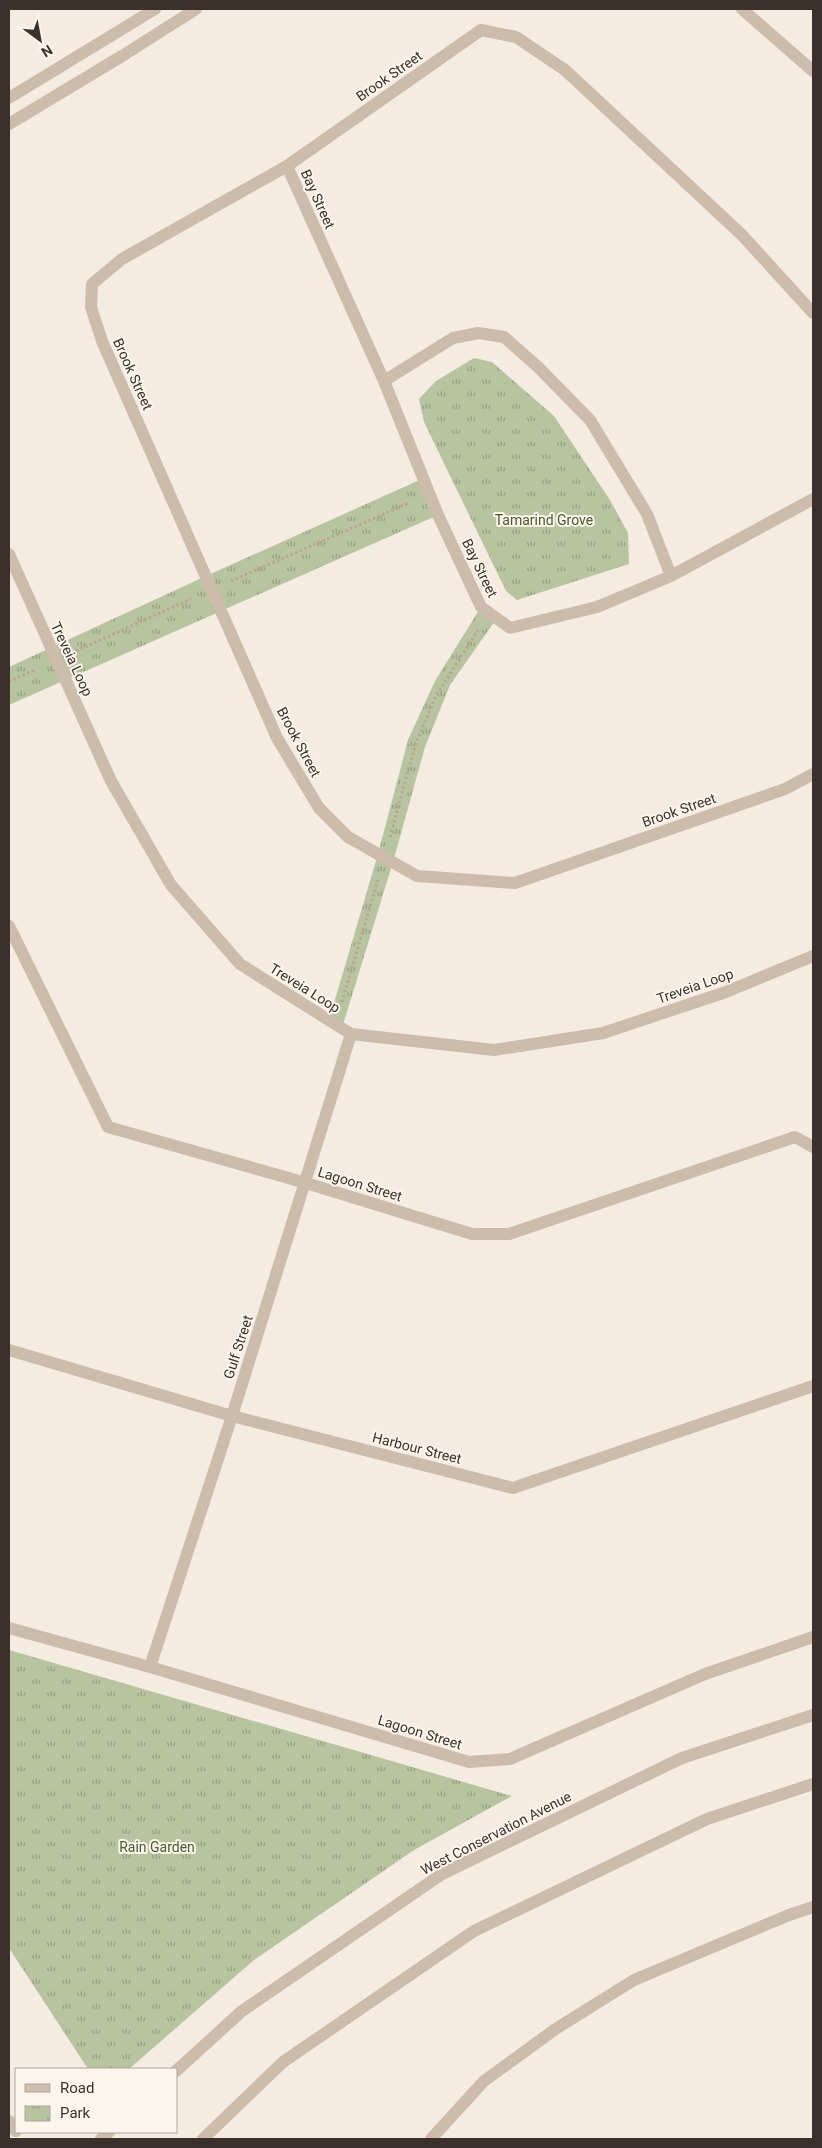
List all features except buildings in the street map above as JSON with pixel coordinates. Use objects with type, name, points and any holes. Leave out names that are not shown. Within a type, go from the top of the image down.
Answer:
[{"type":"street","points":[[9,98],[155,9]]},
{"type":"street","points":[[9,124],[196,9]]},
{"type":"street","points":[[742,9],[813,71]]},
{"type":"street","name":"Brook Street","points":[[813,314],[742,235],[565,70],[516,37],[481,30],[287,166],[122,259],[92,284],[91,307],[102,340],[277,738],[319,808],[348,837],[417,876],[515,883],[785,789],[813,774]]},
{"type":"street","name":"Bay Street","points":[[287,166],[384,380],[438,515],[481,607],[510,628],[597,607],[671,576],[813,499]]},
{"type":"street","points":[[384,380],[452,338],[478,333],[504,337],[538,367],[590,420],[647,514],[671,576]]},
{"type":"street","name":"Treveia Loop","points":[[9,554],[111,781],[171,885],[240,964],[351,1034],[494,1050],[603,1033],[726,992],[813,956]]},
{"type":"street","name":"Lagoon Street","points":[[9,926],[108,1127],[306,1183],[472,1234],[509,1234],[795,1137],[813,1147]]},
{"type":"street","name":"Gulf Street","points":[[150,1667],[306,1183],[351,1034]]},
{"type":"street","name":"Harbour Street","points":[[9,1350],[232,1416],[513,1488],[813,1386]]},
{"type":"street","name":"Lagoon Street","points":[[9,1628],[150,1667],[469,1762],[510,1760],[705,1674],[813,1636]]},
{"type":"street","name":"West Conservation Avenue","points":[[178,2069],[242,2011],[442,1874],[682,1758],[813,1715]]},
{"type":"street","points":[[202,2139],[283,2062],[474,1931],[707,1819],[813,1784]]},
{"type":"street","points":[[431,2139],[484,2081],[557,2028],[634,1980],[780,1918],[813,1907]]},
{"type":"path","points":[[336,1025],[416,743],[436,696],[472,637],[490,614]]},
{"type":"green space","name":"Tamarind Grove","points":[[474,358],[492,362],[554,416],[610,500],[628,533],[629,564],[517,600],[506,591],[424,422],[419,399],[436,381]]},
{"type":"green space","points":[[424,478],[438,515],[9,705],[9,667]]},
{"type":"green space","points":[[481,607],[497,618],[450,685],[425,747],[393,862],[342,1028],[329,1020],[378,854],[408,740],[435,681]]},
{"type":"green space","name":"Rain Garden","points":[[9,1650],[512,1796],[414,1850],[254,1960],[130,2068],[87,2068],[9,1948]]}]
